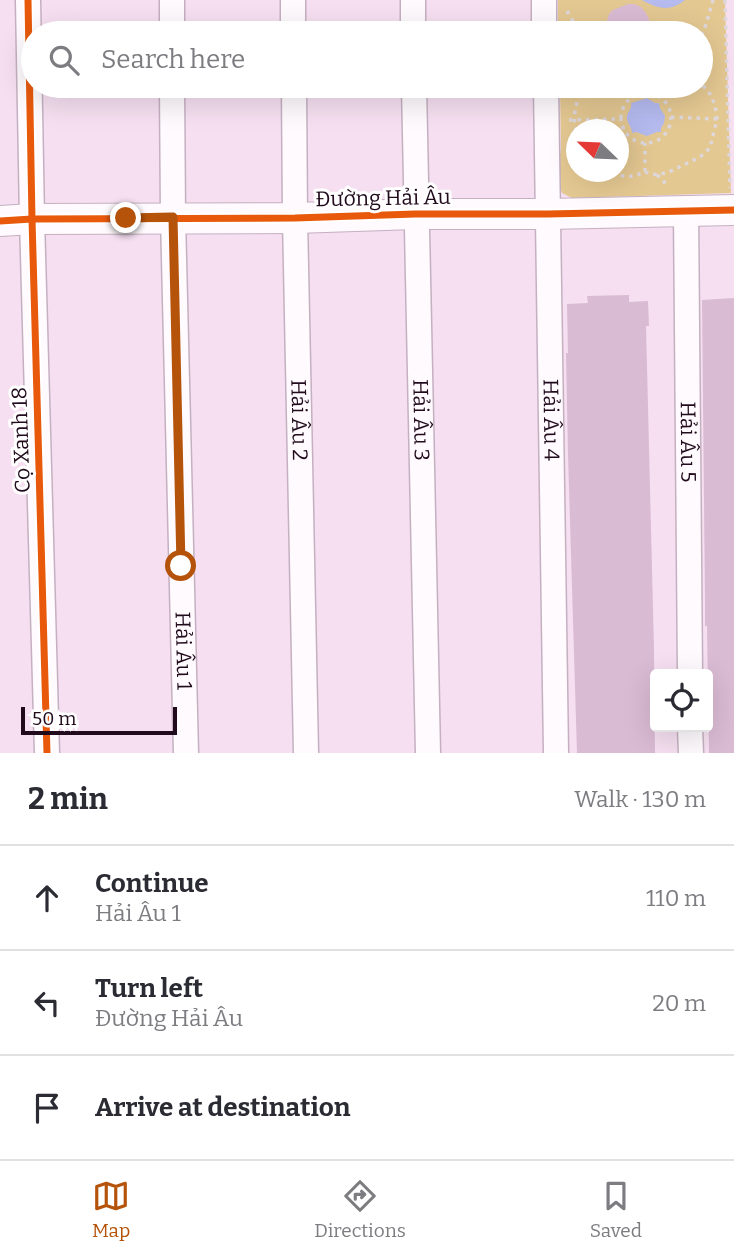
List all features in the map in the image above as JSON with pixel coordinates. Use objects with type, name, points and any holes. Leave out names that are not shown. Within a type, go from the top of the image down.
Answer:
[{"type":"street","name":"Cọ Xanh 18","points":[[28,0],[28,21]]},
{"type":"street","points":[[172,0],[172,21]]},
{"type":"street","points":[[293,0],[293,21]]},
{"type":"street","points":[[412,0],[413,21]]},
{"type":"street","points":[[548,21],[554,4]]},
{"type":"street","name":"Cọ Xanh 18","points":[[30,98],[47,753]]},
{"type":"street","name":"Hải Âu 1","points":[[172,98],[186,753]]},
{"type":"street","name":"Hải Âu 2","points":[[294,98],[306,753]]},
{"type":"street","name":"Hải Âu 3","points":[[414,98],[428,753]]},
{"type":"street","name":"Hải Âu 4","points":[[545,98],[556,753]]},
{"type":"street","name":"Đường Hải Âu","points":[[0,220],[548,214],[679,203],[732,202]]},
{"type":"street","name":"Hải Âu 5","points":[[679,203],[690,669]]},
{"type":"street","points":[[691,732],[691,753]]},
{"type":"path","points":[[707,21],[713,0]]},
{"type":"path","points":[[725,0],[732,202]]},
{"type":"path","points":[[554,4],[569,21]]},
{"type":"path","points":[[574,119],[578,98]]},
{"type":"path","points":[[622,119],[625,105],[634,98]]},
{"type":"path","points":[[629,136],[645,143],[660,138],[670,125],[671,117],[670,109],[661,98]]},
{"type":"path","points":[[657,175],[699,157],[710,148],[717,119],[712,98]]},
{"type":"path","points":[[671,117],[717,119]]},
{"type":"path","points":[[560,120],[566,120]]},
{"type":"path","points":[[645,143],[645,172]]},
{"type":"path","points":[[629,176],[645,172],[657,175],[679,203]]},
{"type":"shaded area","points":[[558,0],[725,0],[731,193],[572,198],[562,193],[556,175],[561,149],[560,98],[713,98],[713,21],[558,21]]},
{"type":"water","points":[[642,0],[685,0],[664,8]]},
{"type":"water","points":[[647,98],[659,103],[665,116],[661,132],[647,136],[632,133],[627,118],[631,103]]},
{"type":"building","points":[[634,4],[641,7],[649,21],[607,21],[613,10]]},
{"type":"building","points":[[629,295],[629,302],[648,301],[649,326],[646,326],[654,669],[650,669],[650,732],[655,732],[655,753],[577,753],[568,454],[567,304],[588,303],[587,296]]},
{"type":"building","points":[[734,298],[734,753],[709,753],[709,732],[713,732],[713,669],[708,669],[705,626],[702,300]]},
{"type":"cycle path","points":[[28,0],[28,21]]},
{"type":"cycle path","points":[[30,98],[47,753]]},
{"type":"cycle path","points":[[0,221],[734,210]]},
{"type":"route","points":[[126,218],[173,217],[181,566]]}]
